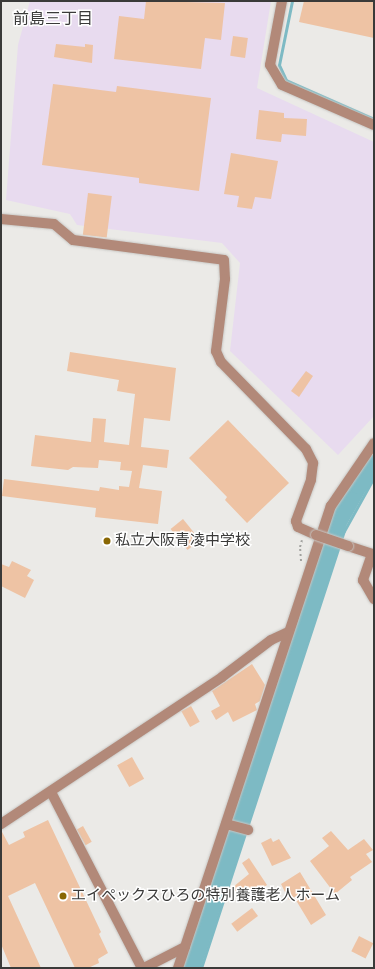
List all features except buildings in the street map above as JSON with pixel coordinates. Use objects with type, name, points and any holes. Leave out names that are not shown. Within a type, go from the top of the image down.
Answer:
[{"type":"street","points":[[282,1],[270,66],[282,85],[374,125]]},
{"type":"street","points":[[1,219],[54,224],[73,240],[224,260],[225,279],[216,351],[221,362],[306,449],[313,463],[311,480],[296,521],[298,527],[316,536],[372,554],[363,580],[374,599]]},
{"type":"street","points":[[178,968],[285,648],[288,632],[331,506],[374,443]]},
{"type":"street","points":[[1,824],[216,681],[271,640],[288,632]]},
{"type":"street","points":[[51,792],[143,968],[185,947]]},
{"type":"street","points":[[226,824],[248,830]]},
{"type":"shaded area","points":[[30,1],[271,1],[257,88],[374,142],[374,416],[338,455],[230,351],[240,263],[222,243],[77,225],[70,214],[6,200],[18,45]]},
{"type":"waterway","points":[[292,1],[279,65],[286,80],[374,119]]},
{"type":"waterway","points":[[190,968],[336,523],[358,484],[374,464]]},
{"type":"waterway","points":[[201,968],[344,531],[374,477]]},
{"type":"place","name":"私立大阪青凌中学校","points":[[107,541]]},
{"type":"place","name":"エイぺックスひろの特別養護老人ホーム","points":[[63,896]]},
{"type":"district","name":"前島三丁目","points":[[53,19]]}]
